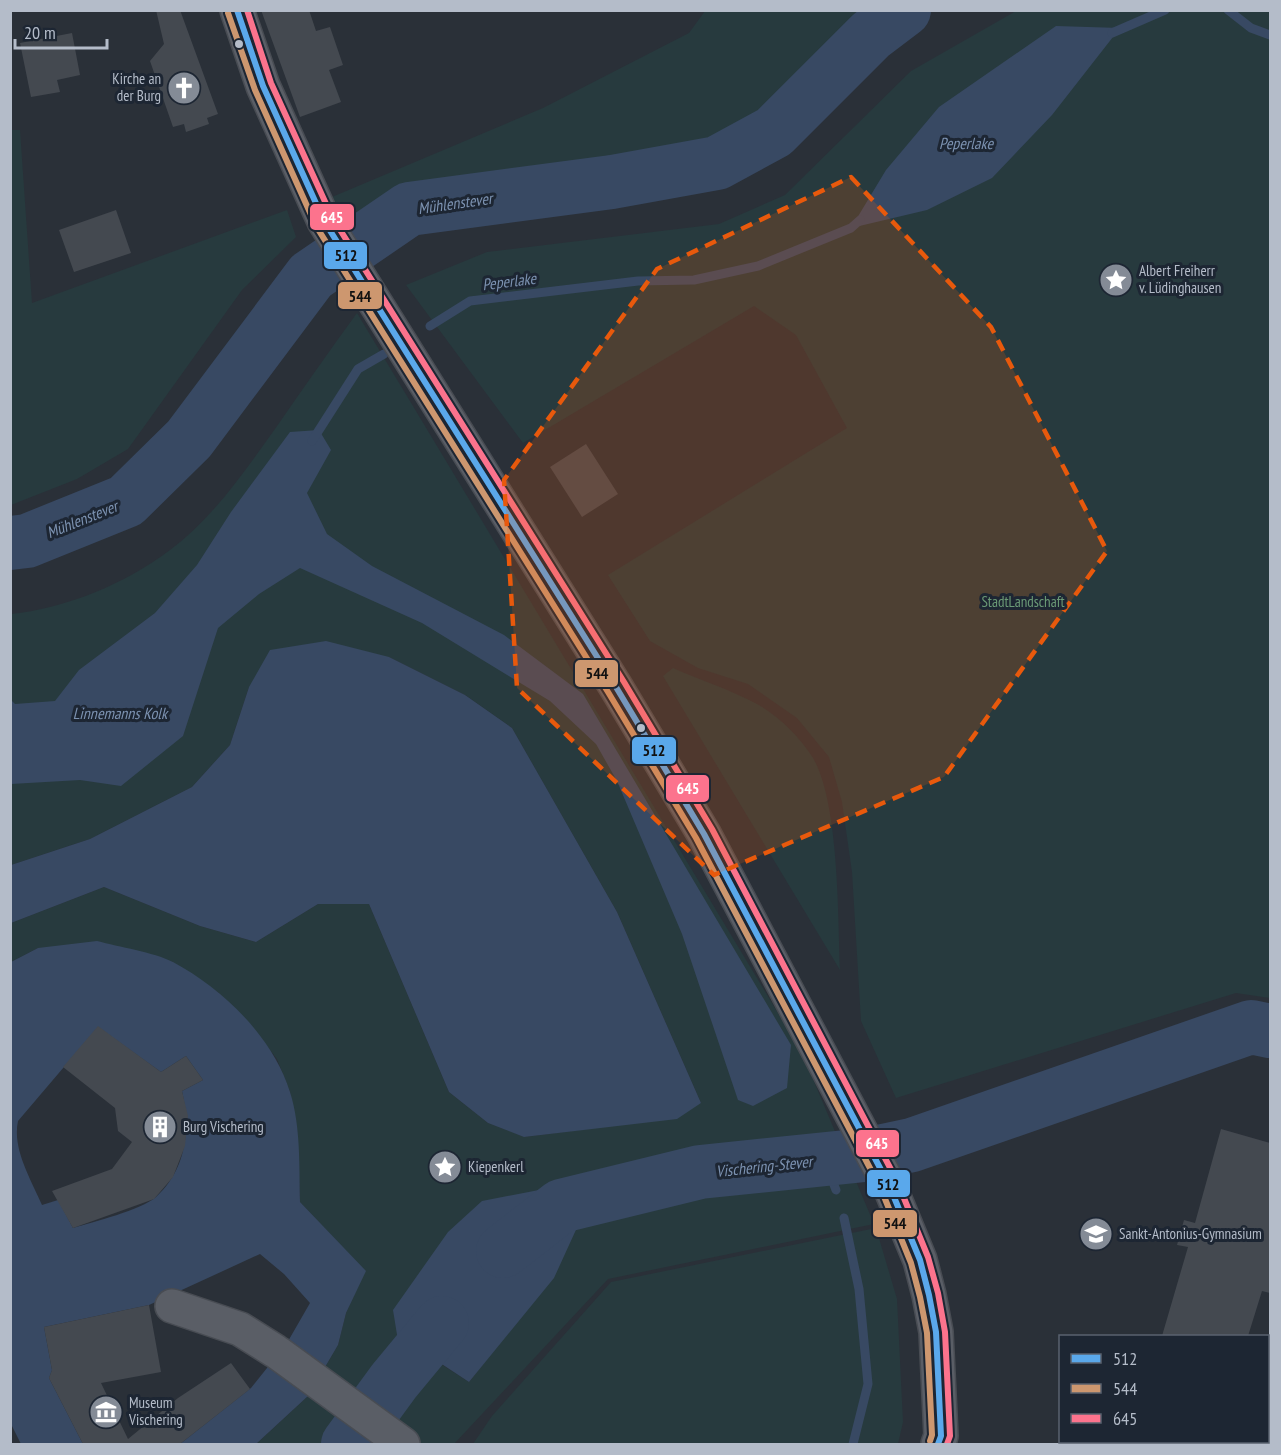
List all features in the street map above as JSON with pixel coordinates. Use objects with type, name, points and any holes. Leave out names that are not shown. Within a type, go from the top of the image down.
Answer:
[{"type":"street","points":[[237,10],[263,86],[324,221],[616,687],[704,834],[889,1185],[920,1260],[936,1332],[939,1444]]},
{"type":"street","points":[[172,1306],[240,1329],[277,1352],[395,1439]]},
{"type":"highlighted area","points":[[851,177],[991,327],[1107,551],[944,777],[714,875],[517,688],[504,480],[657,269]]},
{"type":"green space","points":[[705,11],[874,11],[773,113],[707,148],[401,193],[346,225],[332,197],[543,108],[689,33]]},
{"type":"green space","name":"StadtLandschaft","points":[[1016,11],[1270,11],[1270,998],[1236,993],[896,1098],[861,1021],[852,872],[842,802],[829,757],[797,718],[748,684],[698,668],[650,641],[608,575],[847,428],[796,335],[754,306],[523,443],[406,285],[487,252],[719,224],[785,195],[911,71]]},
{"type":"green space","points":[[11,130],[20,130],[32,303],[287,210],[296,237],[242,290],[128,449],[77,479],[11,505]]},
{"type":"green space","points":[[357,313],[802,1053],[874,1224],[608,1279],[454,1444],[256,1444],[308,1396],[338,1345],[346,1313],[365,1271],[300,1202],[297,1129],[290,1092],[277,1059],[249,1023],[219,993],[171,961],[38,948],[11,962],[11,923],[104,887],[200,926],[256,942],[318,904],[369,904],[449,1092],[488,1123],[525,1137],[594,1128],[701,1103],[617,912],[512,728],[465,695],[389,657],[249,687],[230,745],[192,787],[90,839],[11,865],[11,614],[74,600],[115,584],[153,562],[186,537],[214,509],[239,478]],"holes":[[[502,1340],[469,1382],[430,1357],[408,1390],[379,1368],[399,1347]]]},
{"type":"green space","points":[[673,668],[737,694],[765,709],[802,742],[813,758],[822,778],[828,802],[836,861],[840,970],[663,676]]},
{"type":"green space","points":[[876,1228],[897,1299],[903,1422],[898,1444],[473,1444],[492,1416],[611,1282]]},
{"type":"water","name":"Peperlake","points":[[1056,26],[1120,28],[1052,115],[992,178],[927,210],[851,228],[886,170],[939,107]]},
{"type":"water","name":"Linnemanns Kolk","points":[[319,430],[331,450],[307,493],[327,534],[372,566],[504,635],[583,694],[791,1045],[787,1088],[753,1106],[738,1100],[682,934],[617,781],[596,744],[550,701],[422,623],[300,568],[259,594],[218,628],[183,736],[121,786],[80,780],[11,784],[11,700],[15,704],[55,701],[79,670],[155,613],[197,565],[231,512],[290,432]]},
{"type":"water","points":[[326,641],[389,657],[465,695],[512,728],[617,912],[701,1103],[677,1119],[524,1137],[488,1123],[449,1092],[369,904],[318,904],[256,942],[200,926],[104,887],[11,923],[11,865],[90,839],[192,787],[230,745],[249,687],[270,650]]},
{"type":"water","points":[[97,941],[173,962],[228,1000],[259,1034],[272,1052],[282,1072],[294,1105],[296,1119],[300,1202],[366,1271],[346,1313],[338,1345],[308,1396],[256,1444],[180,1444],[251,1388],[287,1343],[310,1303],[284,1274],[260,1254],[149,1305],[44,1327],[52,1370],[49,1378],[83,1444],[21,1444],[11,1424],[11,962],[38,948]],"holes":[[[98,1027],[161,1072],[186,1056],[203,1080],[182,1091],[186,1134],[180,1162],[174,1174],[166,1186],[149,1202],[73,1228],[58,1200],[42,1205],[20,1153],[18,1121]]]},
{"type":"water","points":[[539,1190],[580,1221],[554,1278],[469,1382],[431,1357],[408,1390],[379,1368],[399,1347],[393,1310],[448,1232],[482,1201]]},
{"type":"building","name":"Kirche an der Burg","points":[[156,10],[180,10],[218,114],[207,118],[209,124],[186,132],[184,124],[173,127],[150,61],[164,44]]},
{"type":"building","points":[[261,10],[309,10],[316,31],[330,27],[343,65],[329,70],[341,102],[300,117]]},
{"type":"building","points":[[72,33],[80,75],[57,80],[60,92],[31,97],[20,43]]},
{"type":"building","points":[[116,210],[131,253],[74,272],[59,230]]},
{"type":"building","points":[[586,444],[618,494],[582,517],[550,467]]},
{"type":"building","name":"Burg Vischering","points":[[98,1026],[161,1072],[186,1056],[203,1080],[182,1091],[188,1116],[185,1146],[173,1177],[154,1199],[73,1228],[52,1191],[112,1169],[132,1142],[118,1131],[115,1108],[63,1067]]},
{"type":"building","points":[[1221,1129],[1270,1143],[1270,1293],[1262,1291],[1248,1335],[1162,1335],[1188,1247],[1177,1245],[1184,1220],[1195,1223]]},
{"type":"building","points":[[149,1305],[161,1372],[101,1383],[128,1439],[178,1398],[231,1363],[250,1389],[180,1444],[83,1444],[49,1378],[52,1370],[44,1327]]},
{"type":"waterway","name":"Mühlenstever","points":[[10,543],[27,541],[126,501],[189,439],[311,276],[409,209],[612,182],[717,163],[774,132],[871,35],[904,10]]},
{"type":"waterway","name":"Peperlake","points":[[1112,33],[1165,10]]},
{"type":"waterway","name":"Peperlake","points":[[1228,10],[1251,28],[1270,35]]},
{"type":"waterway","name":"Peperlake","points":[[430,326],[470,301],[638,281],[694,280],[758,266],[851,228],[860,220]]},
{"type":"waterway","name":"Linnemanns Kolk","points":[[312,441],[358,369],[384,354]]},
{"type":"waterway","name":"Vischering-Stever","points":[[503,1251],[561,1206],[700,1172],[865,1155],[912,1145],[1251,1027],[1270,1031]]},
{"type":"waterway","points":[[824,1159],[836,1190]]},
{"type":"waterway","points":[[844,1218],[859,1289],[868,1384],[853,1444]]},
{"type":"waterway","name":"Vischering-Stever","points":[[348,1444],[394,1381],[442,1323]]},
{"type":"transit line","name":"512","points":[[237,10],[263,86],[324,221],[616,687],[704,834],[889,1185],[920,1260],[929,1295],[936,1332],[941,1436],[938,1444]]},
{"type":"transit line","name":"645","points":[[247,10],[271,83],[332,217],[624,682],[712,829],[897,1181],[928,1257],[938,1293],[945,1332],[950,1436],[947,1444]]},
{"type":"transit line","name":"544","points":[[228,13],[255,90],[316,226],[608,692],[696,838],[881,1189],[911,1263],[920,1297],[927,1333],[932,1435],[930,1441]]},
{"type":"place","name":"Kirche an der Burg","points":[[184,88]]},
{"type":"place","name":"Albert Freiherr v. Lüdinghausen","points":[[1116,280]]},
{"type":"place","name":"Burg Vischering","points":[[160,1127]]},
{"type":"place","name":"Kiepenkerl","points":[[445,1167]]},
{"type":"place","name":"Sankt-Antonius-Gymnasium","points":[[1096,1234]]},
{"type":"place","name":"Museum Vischering","points":[[106,1412]]}]
